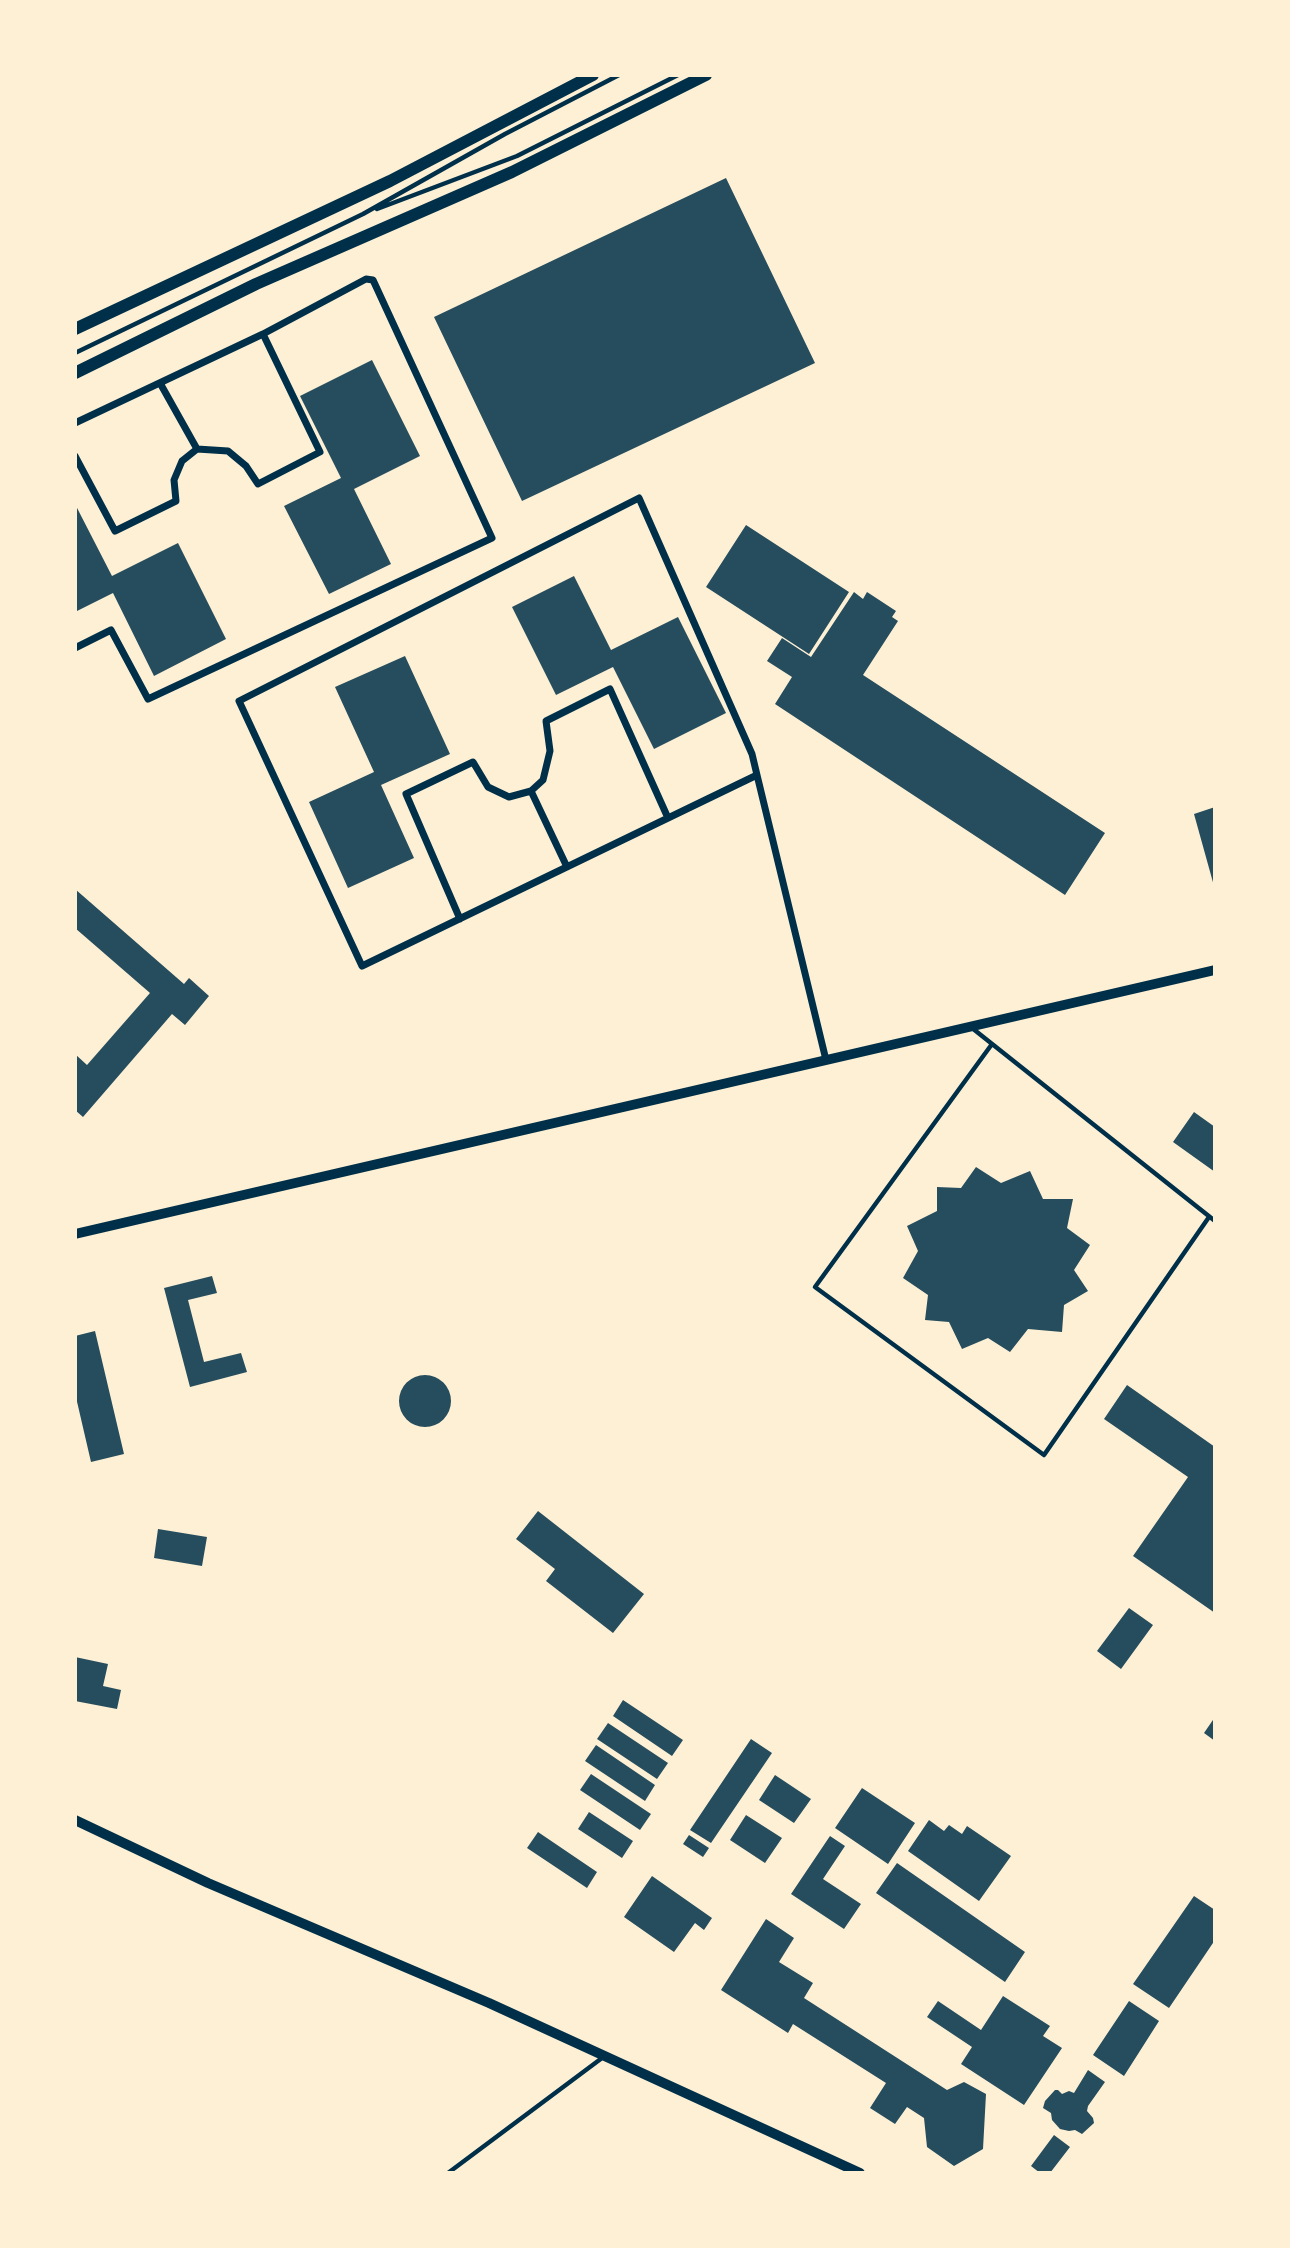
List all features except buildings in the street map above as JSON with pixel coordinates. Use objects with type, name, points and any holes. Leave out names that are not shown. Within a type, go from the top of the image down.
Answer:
[{"type":"main road","points":[[75,329],[390,181],[593,75]]},
{"type":"main road","points":[[75,373],[256,284],[512,172],[706,75]]},
{"type":"street","points":[[75,423],[263,334],[366,279],[373,280],[492,538],[148,699],[111,630],[75,648]]},
{"type":"street","points":[[75,456],[115,531],[176,501],[174,480],[182,461],[197,449],[228,451],[246,466],[258,484],[320,452],[263,334]]},
{"type":"street","points":[[160,383],[197,449]]},
{"type":"street","points":[[757,775],[362,966],[239,701],[639,498],[752,754],[826,1059]]},
{"type":"street","points":[[460,919],[406,794],[473,762],[488,787],[509,797],[531,792],[543,780],[550,751],[546,721],[610,690],[668,818]]},
{"type":"street","points":[[531,792],[567,867]]},
{"type":"street","points":[[75,1234],[1215,970]]},
{"type":"street","points":[[75,1819],[208,1883],[477,1997],[860,2173]]},
{"type":"lane","points":[[75,353],[363,215],[505,134],[619,75]]},
{"type":"lane","points":[[363,215],[517,156],[678,75]]},
{"type":"lane","points":[[970,1026],[1215,1221]]},
{"type":"lane","points":[[992,1044],[815,1287],[1044,1455],[1209,1217]]},
{"type":"lane","points":[[448,2173],[606,2055]]}]
